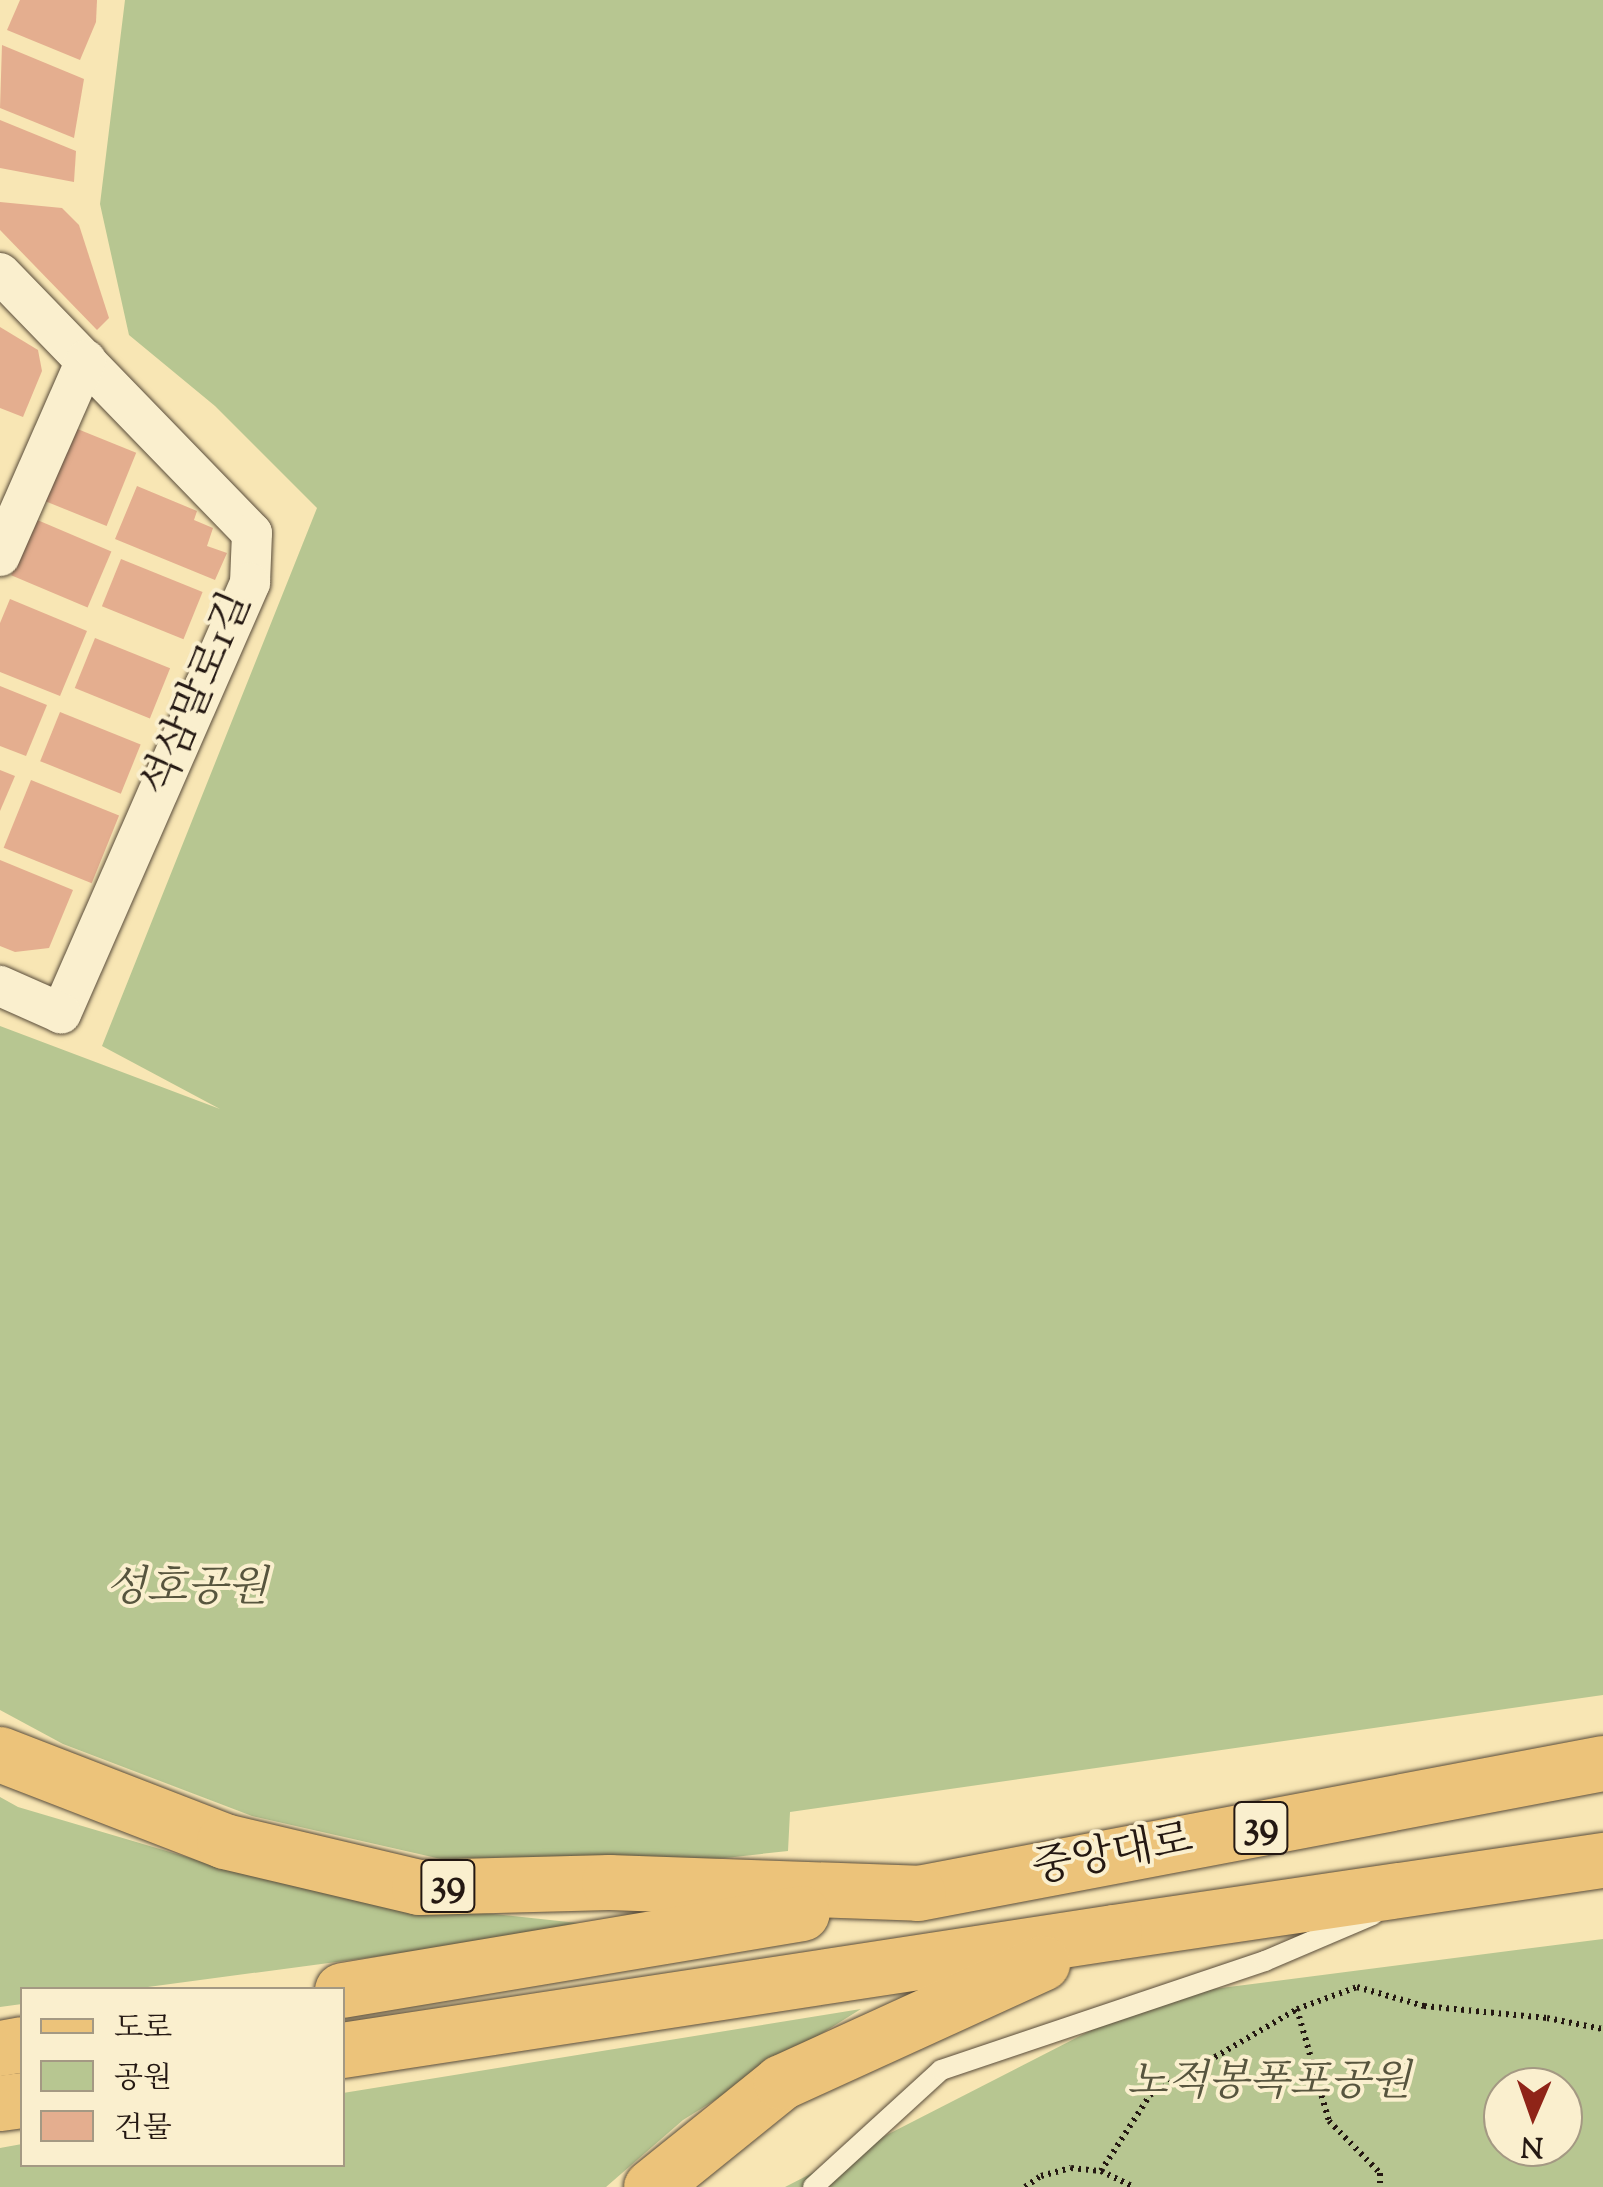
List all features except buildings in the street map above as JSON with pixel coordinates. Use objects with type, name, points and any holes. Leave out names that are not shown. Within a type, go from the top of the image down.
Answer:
[{"type":"main road","name":"39","points":[[0,1754],[224,1841],[418,1887],[609,1882],[918,1893]]},
{"type":"main road","name":"중앙대로","points":[[918,1893],[1603,1763]]},
{"type":"main road","name":"중앙대로","points":[[1114,1932],[1603,1860]]},
{"type":"main road","points":[[345,1989],[918,1893]]},
{"type":"main road","name":"39","points":[[345,2050],[1114,1932]]},
{"type":"main road","points":[[650,2187],[781,2082],[1114,1932]]},
{"type":"street","name":"석삼말로1길","points":[[0,273],[252,533],[250,583],[61,1012],[0,986]]},
{"type":"street","points":[[0,556],[86,360]]},
{"type":"lane","points":[[813,2187],[942,2070],[1265,1961],[1446,1883]]},
{"type":"path","points":[[1102,2171],[1150,2095],[1297,2008],[1357,1987],[1424,2006],[1547,2018],[1603,2029]]},
{"type":"path","points":[[1297,2008],[1329,2120],[1380,2173],[1380,2187]]},
{"type":"path","points":[[1024,2187],[1041,2176],[1071,2168],[1102,2171],[1134,2187]]},
{"type":"green space","name":"성호공원","points":[[125,0],[1603,0],[1603,1695],[790,1812],[788,1851],[606,1871],[441,1859],[252,1816],[63,1744],[0,1710],[0,1026],[220,1109],[102,1046],[317,508],[215,406],[129,335],[100,204]]},
{"type":"green space","points":[[0,1797],[18,1807],[251,1876],[438,1908],[606,1926],[148,1987],[20,1987],[20,2004],[0,2007]]},
{"type":"green space","name":"노적봉폭포공원","points":[[1603,1939],[1603,2187],[785,2187],[1158,1996]]},
{"type":"green space","points":[[861,2009],[683,2120],[606,2187],[0,2187],[0,2148],[20,2144],[20,2167],[345,2167],[345,2093]]}]
